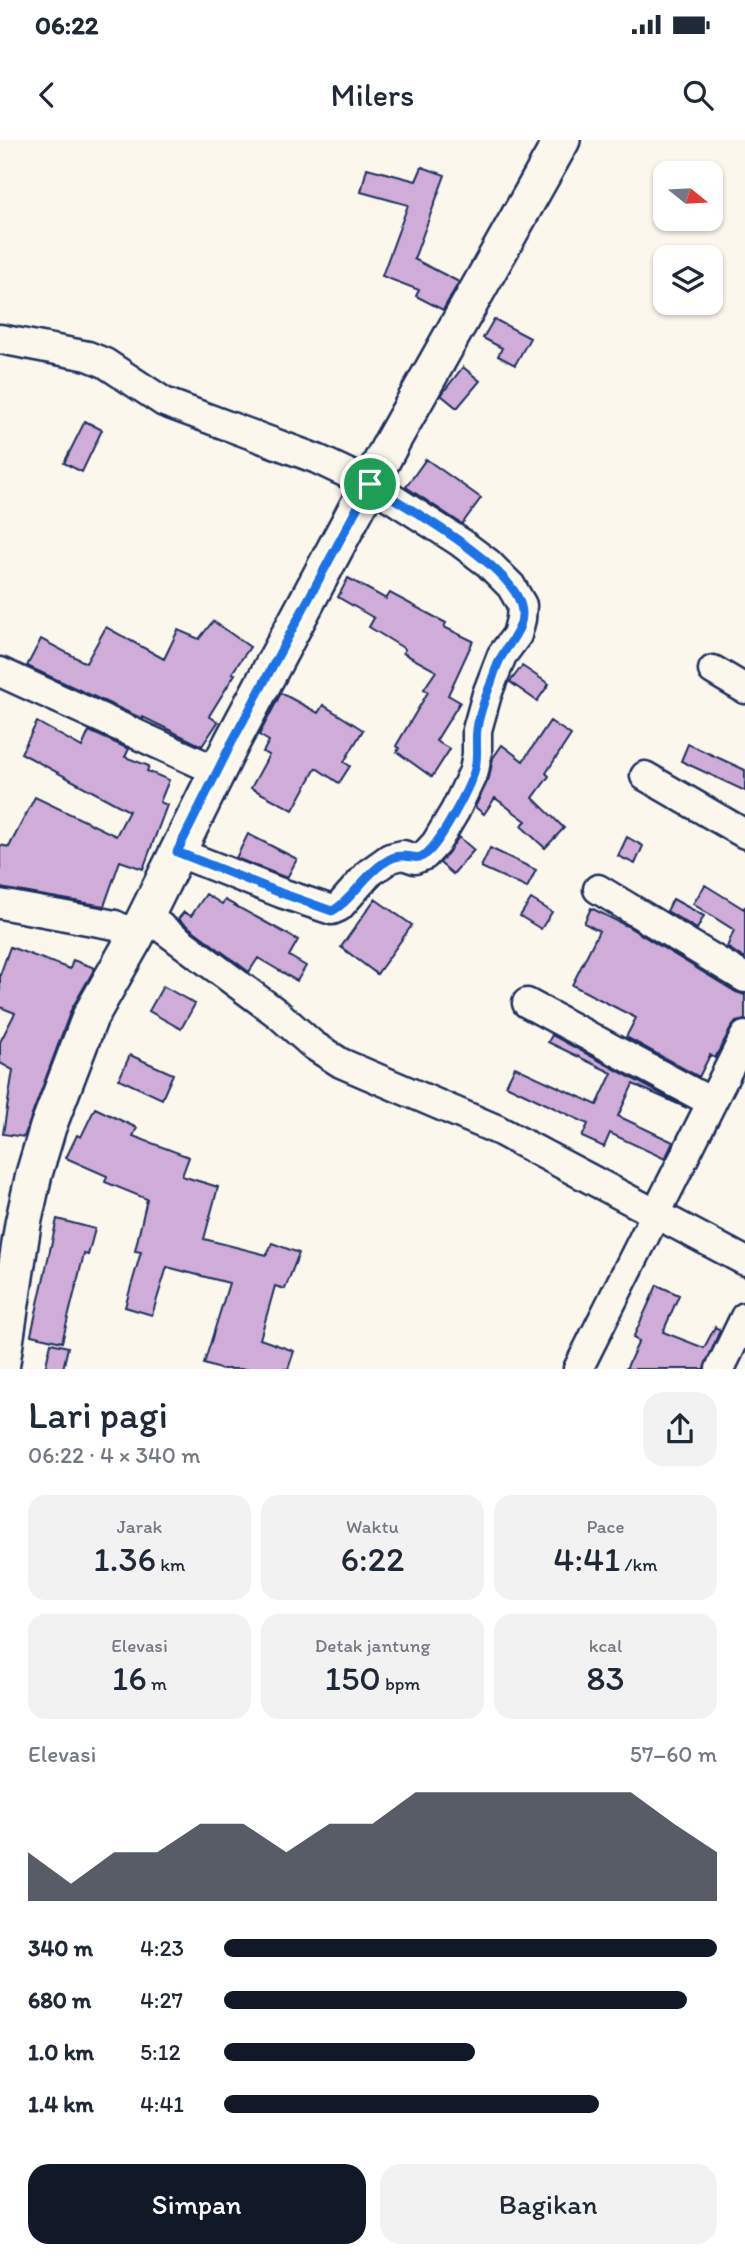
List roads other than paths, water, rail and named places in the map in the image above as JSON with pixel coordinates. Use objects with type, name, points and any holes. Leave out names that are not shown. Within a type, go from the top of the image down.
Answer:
[{"type":"street","points":[[1,1369],[23,1224],[45,1139],[90,1017],[141,926],[217,771],[370,484],[562,140]]},
{"type":"street","points":[[0,340],[88,356],[105,363],[164,402],[306,455],[370,484],[488,563],[511,586],[522,606],[517,635],[502,655],[486,694],[477,730],[474,771],[455,811],[436,843],[425,855],[415,859],[403,855],[390,858],[369,873],[340,907],[332,911],[177,852]]},
{"type":"street","points":[[713,670],[745,689]]},
{"type":"street","points":[[0,672],[217,771]]},
{"type":"street","points":[[645,776],[745,834]]},
{"type":"street","points":[[598,889],[745,978]]},
{"type":"street","points":[[0,904],[115,925],[141,926],[278,1014],[313,1045],[341,1063],[498,1130],[745,1261]]},
{"type":"street","points":[[527,1003],[711,1102]]},
{"type":"street","points":[[578,1369],[745,1036]]},
{"type":"street","points":[[720,1369],[745,1317]]}]
